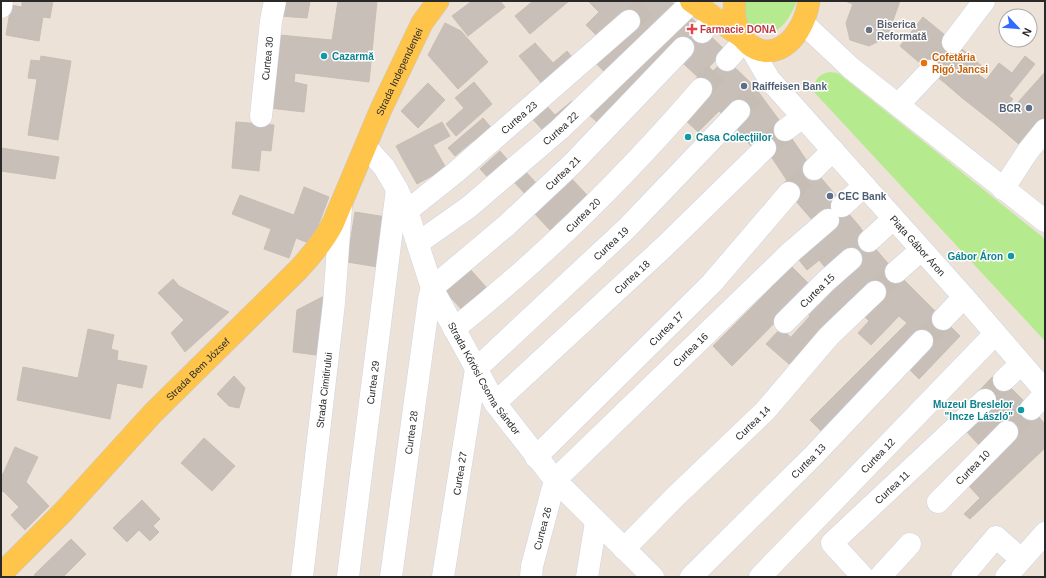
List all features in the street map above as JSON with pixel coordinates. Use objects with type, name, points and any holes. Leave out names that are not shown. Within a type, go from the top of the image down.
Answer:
[{"type":"main road","name":"Strada Independenței","points":[[366,147],[381,109],[422,23],[438,1]]},
{"type":"main road","points":[[735,1],[734,20],[737,29],[745,40]]},
{"type":"main road","points":[[702,10],[755,47],[762,50],[774,50],[786,44],[798,31],[808,7]]},
{"type":"main road","name":"Strada Bem József","points":[[1,574],[64,511],[153,413],[316,251],[327,236],[366,147]]},
{"type":"street","points":[[1,7],[2,1]]},
{"type":"street","name":"Curtea 30","points":[[261,116],[271,21],[275,1]]},
{"type":"street","points":[[953,42],[984,1]]},
{"type":"street","points":[[808,7],[851,68],[1045,221]]},
{"type":"street","name":"Curtea 22","points":[[418,243],[469,207],[702,10]]},
{"type":"street","name":"Curtea 23","points":[[406,211],[456,172],[629,21]]},
{"type":"street","points":[[728,60],[745,40]]},
{"type":"street","name":"Piața Gábor Áron","points":[[745,40],[763,85],[803,118],[964,297],[1021,364],[1040,398]]},
{"type":"street","name":"Curtea 21","points":[[432,288],[507,224],[572,164],[683,48]]},
{"type":"street","points":[[898,105],[930,71]]},
{"type":"street","name":"Curtea 20","points":[[454,330],[564,234],[669,126],[701,89]]},
{"type":"street","name":"Curtea 19","points":[[476,369],[627,228],[738,111]]},
{"type":"street","points":[[785,130],[803,118]]},
{"type":"street","points":[[1003,189],[1028,151],[1045,130]]},
{"type":"street","name":"Strada Kőrösi Csoma Sándor","points":[[366,147],[384,167],[397,189],[418,243],[432,288],[494,403],[555,480],[653,577]]},
{"type":"street","name":"Curtea 18","points":[[494,403],[665,246],[766,148]]},
{"type":"street","points":[[814,169],[833,150]]},
{"type":"street","name":"Curtea 16","points":[[555,480],[792,251],[864,186]]},
{"type":"street","name":"Curtea 29","points":[[348,577],[397,189]]},
{"type":"street","name":"Curtea 17","points":[[536,457],[712,283],[789,193]]},
{"type":"street","name":"Strada Cimitirului","points":[[302,577],[334,303],[341,204]]},
{"type":"street","points":[[869,241],[893,218]]},
{"type":"street","points":[[896,272],[921,250]]},
{"type":"street","name":"Curtea 15","points":[[785,322],[850,259]]},
{"type":"street","name":"Curtea 28","points":[[391,577],[429,299],[432,288]]},
{"type":"street","name":"Curtea 14","points":[[624,549],[676,496],[765,411],[829,336],[875,292]]},
{"type":"street","points":[[943,319],[964,297]]},
{"type":"street","name":"Curtea 12","points":[[760,577],[995,334]]},
{"type":"street","name":"Curtea 13","points":[[691,577],[813,456],[922,341]]},
{"type":"street","points":[[1004,380],[1021,364]]},
{"type":"street","name":"Curtea 27","points":[[443,577],[476,369]]},
{"type":"street","name":"Curtea 11","points":[[863,577],[832,543],[985,400]]},
{"type":"street","name":"Curtea 10","points":[[938,502],[1007,432]]},
{"type":"street","name":"Curtea 26","points":[[531,577],[532,566],[555,480]]},
{"type":"street","points":[[587,577],[596,522]]},
{"type":"street","points":[[1006,577],[1045,533]]},
{"type":"street","points":[[962,577],[996,537],[1021,559]]},
{"type":"street","points":[[880,577],[910,544]]},
{"type":"green space","points":[[747,1],[797,1],[790,15],[781,27],[773,32],[759,33],[747,25],[743,16]]},
{"type":"green space","points":[[830,72],[838,73],[1045,239],[1045,341],[814,92],[815,84],[818,78],[823,74]]},
{"type":"building","points":[[22,1],[53,1],[50,18],[43,17],[39,41],[6,35],[11,5],[22,7]]},
{"type":"building","points":[[281,1],[310,1],[307,18],[278,16]]},
{"type":"building","name":"Cazarmă","points":[[338,1],[377,1],[369,82],[295,73],[294,82],[307,85],[304,112],[269,108],[279,35],[332,40]]},
{"type":"building","points":[[472,1],[500,1],[505,7],[468,36],[452,16]]},
{"type":"building","points":[[533,1],[559,1],[563,6],[530,34],[515,16]]},
{"type":"building","points":[[559,1],[569,1],[563,6]]},
{"type":"building","points":[[588,1],[615,1],[625,10],[599,38],[586,25],[599,12]]},
{"type":"building","points":[[615,1],[671,1],[676,6],[652,33]]},
{"type":"building","name":"Biserica Reformată","points":[[845,1],[900,1],[887,37],[869,46],[850,40],[846,23],[853,4]]},
{"type":"building","points":[[686,13],[701,27],[674,55],[659,40]]},
{"type":"building","points":[[923,17],[945,35],[921,64],[900,46]]},
{"type":"building","points":[[635,19],[652,33],[611,79],[593,60]]},
{"type":"building","points":[[445,23],[461,31],[488,62],[458,89],[428,55]]},
{"type":"building","points":[[701,27],[725,50],[699,78],[674,55]]},
{"type":"building","points":[[945,35],[969,55],[946,84],[921,64]]},
{"type":"building","points":[[659,40],[674,55],[627,104],[612,89]]},
{"type":"building","points":[[535,43],[553,63],[567,51],[578,64],[547,90],[519,56]]},
{"type":"building","points":[[969,55],[984,68],[961,97],[946,84]]},
{"type":"building","points":[[41,56],[71,61],[58,140],[28,135],[37,79],[28,78],[31,60],[40,61]]},
{"type":"building","points":[[1025,56],[1035,64],[1009,96],[1013,99],[994,123],[961,97],[979,75],[986,80],[999,63],[1012,73]]},
{"type":"building","points":[[727,57],[727,60],[754,86],[725,116],[719,111],[698,132],[681,116],[702,82]]},
{"type":"building","name":"BCR","points":[[1045,72],[1045,119],[1021,146],[994,123],[1009,106],[1012,109]]},
{"type":"building","points":[[474,82],[492,104],[456,136],[446,124],[464,108],[455,98]]},
{"type":"building","points":[[428,83],[445,100],[418,128],[401,111]]},
{"type":"building","points":[[754,86],[782,124],[754,150],[734,125],[735,106]]},
{"type":"building","points":[[612,89],[627,104],[604,128],[588,114]]},
{"type":"building","points":[[572,101],[577,107],[546,134],[530,116],[544,103],[555,115]]},
{"type":"building","points":[[483,118],[494,131],[478,145],[474,140],[455,156],[448,148]]},
{"type":"building","points":[[236,122],[274,125],[271,151],[261,150],[259,171],[232,168]]},
{"type":"building","points":[[442,122],[450,136],[404,161],[396,146]]},
{"type":"building","points":[[782,124],[809,164],[788,182],[762,143]]},
{"type":"building","points":[[433,145],[446,168],[417,184],[404,161]]},
{"type":"building","points":[[1,148],[59,157],[55,179],[1,171]]},
{"type":"building","points":[[500,151],[512,165],[492,182],[480,169]]},
{"type":"building","points":[[809,164],[839,199],[813,221],[783,186]]},
{"type":"building","points":[[524,170],[539,186],[528,197],[513,181]]},
{"type":"building","points":[[570,177],[587,195],[550,230],[534,213]]},
{"type":"building","points":[[304,187],[329,197],[311,244],[296,238],[289,258],[264,249],[271,229],[232,214],[240,195],[294,215]]},
{"type":"building","points":[[839,199],[842,206],[860,227],[807,270],[795,255],[822,213]]},
{"type":"building","points":[[355,212],[386,217],[378,267],[347,262]]},
{"type":"building","points":[[860,227],[869,241],[891,267],[872,284],[871,282],[842,311],[824,293],[829,272],[819,260]]},
{"type":"building","points":[[788,263],[811,286],[732,366],[713,346],[772,287],[768,283]]},
{"type":"building","points":[[891,267],[920,296],[899,316],[869,286]]},
{"type":"building","points":[[469,268],[486,287],[462,310],[444,290]]},
{"type":"building","points":[[173,279],[179,286],[229,312],[185,352],[171,333],[184,320],[158,293]]},
{"type":"building","points":[[824,293],[842,311],[822,329],[805,311]]},
{"type":"building","points":[[328,294],[324,356],[293,352],[297,310]]},
{"type":"building","points":[[878,295],[899,316],[871,345],[858,333],[869,321],[861,313]]},
{"type":"building","points":[[920,296],[940,316],[823,433],[810,420],[907,323],[899,316]]},
{"type":"building","points":[[810,316],[822,329],[803,349],[791,337]]},
{"type":"building","points":[[940,316],[960,336],[919,379],[903,363],[918,337]]},
{"type":"building","points":[[781,328],[803,349],[789,364],[766,344]]},
{"type":"building","points":[[88,329],[114,335],[111,349],[118,351],[117,360],[147,366],[142,388],[117,383],[110,419],[17,400],[23,367],[78,378]]},
{"type":"building","points":[[234,376],[245,388],[239,408],[229,406],[217,394]]},
{"type":"building","points":[[1000,377],[1028,405],[982,448],[963,428],[981,395]]},
{"type":"building","points":[[1028,405],[1045,424],[1045,448],[970,519],[964,514],[980,498],[967,484],[1003,428]]},
{"type":"building","points":[[204,438],[235,466],[212,491],[181,463]]},
{"type":"building","points":[[15,447],[38,457],[26,482],[49,506],[25,530],[11,515],[19,507],[4,492],[1,491],[1,474],[3,474]]},
{"type":"building","points":[[142,500],[160,519],[153,526],[159,532],[150,541],[139,530],[127,542],[113,528]]},
{"type":"building","points":[[71,539],[86,554],[63,577],[37,577],[34,575]]},
{"type":"tunnel","points":[[629,21],[652,1]]},
{"type":"tunnel","points":[[930,71],[953,42]]},
{"type":"tunnel","points":[[701,89],[727,60]]},
{"type":"tunnel","points":[[739,111],[757,91]]},
{"type":"tunnel","points":[[765,148],[785,130]]},
{"type":"tunnel","points":[[789,193],[814,169]]},
{"type":"tunnel","points":[[875,292],[896,272]]},
{"type":"tunnel","points":[[922,341],[943,319]]},
{"type":"tunnel","points":[[985,400],[1004,380]]},
{"type":"tunnel","points":[[1007,432],[1031,409]]},
{"type":"place","name":"Farmacie DONA","points":[[692,29]]},
{"type":"place","name":"Biserica Reformată","points":[[869,30]]},
{"type":"place","name":"Cazarmă","points":[[324,56]]},
{"type":"place","name":"Cofetăria Rigó Jancsi","points":[[924,63]]},
{"type":"place","name":"Raiffeisen Bank","points":[[744,86]]},
{"type":"place","name":"BCR","points":[[1029,108]]},
{"type":"place","name":"Casa Colecțiilor","points":[[688,137]]},
{"type":"place","name":"CEC Bank","points":[[830,196]]},
{"type":"place","name":"Gábor Áron","points":[[1011,256]]},
{"type":"place","name":"Muzeul Breslelor \"Incze László\"","points":[[1021,410]]}]
